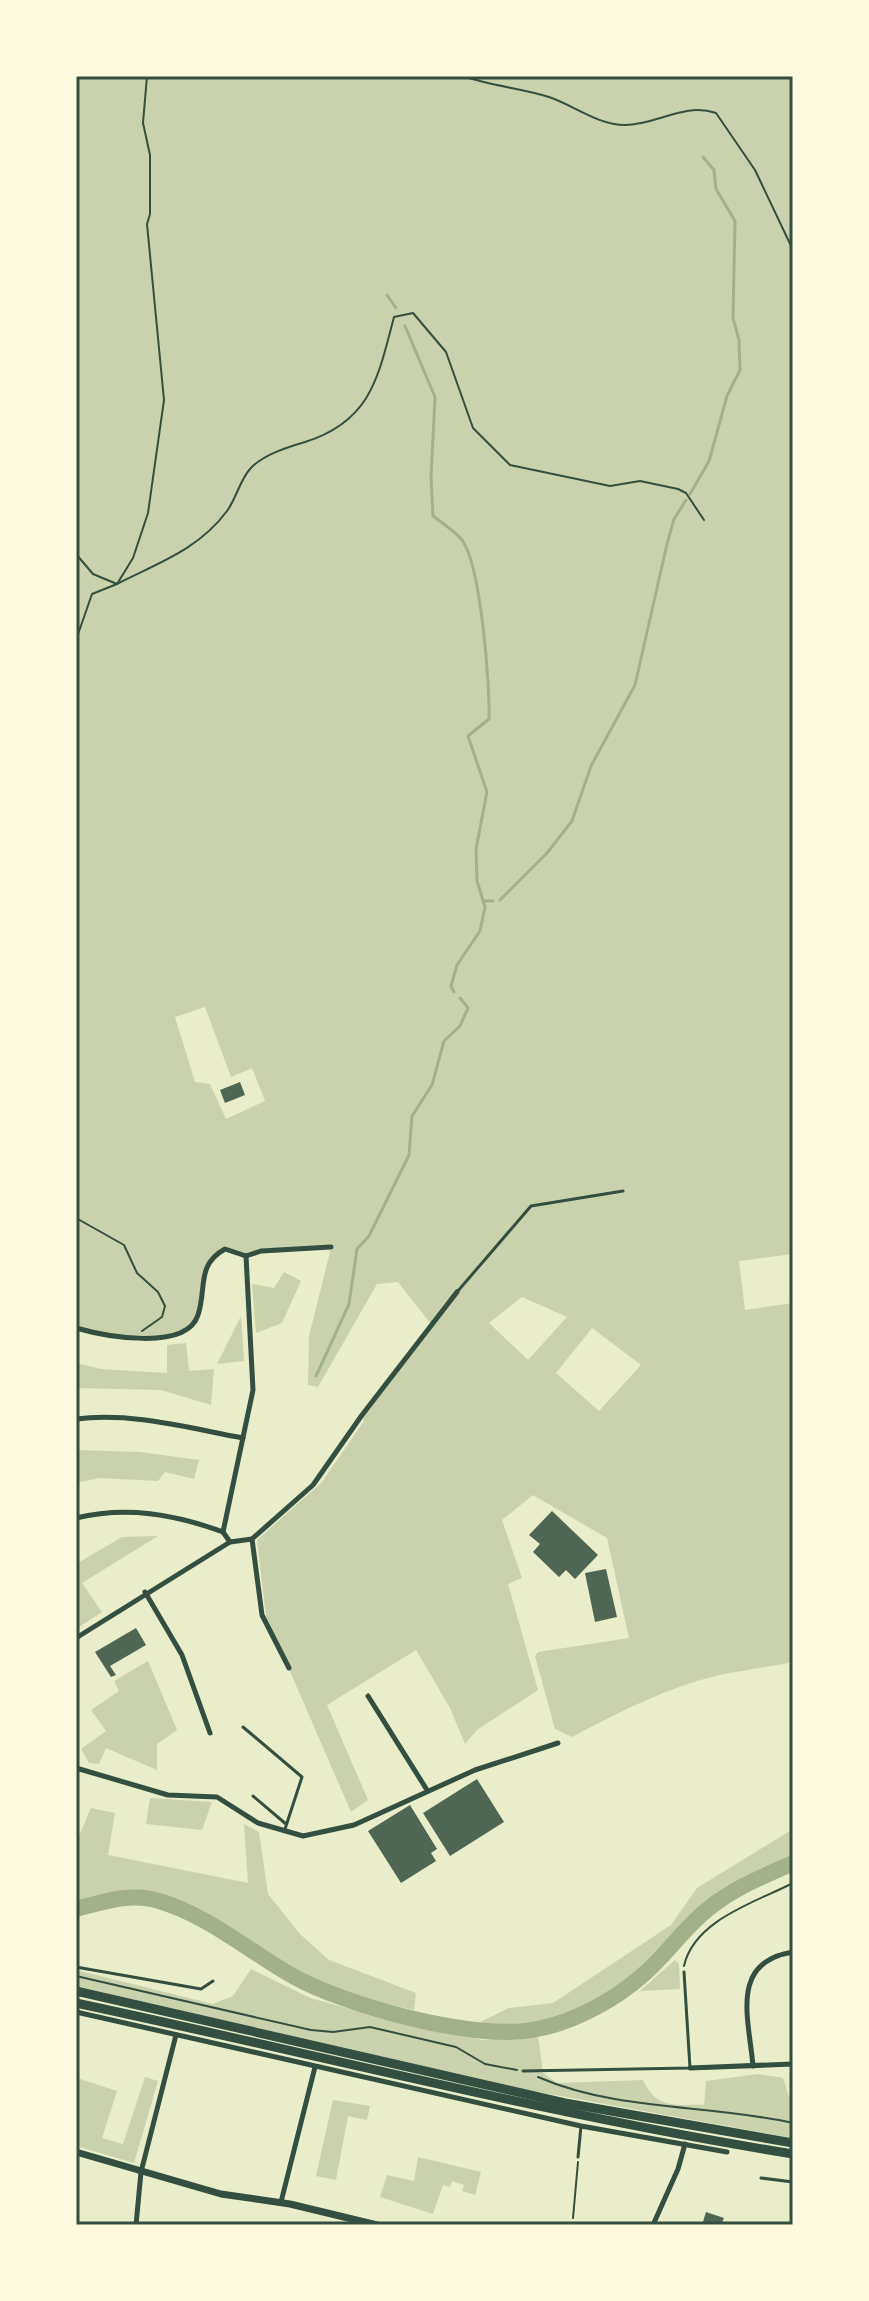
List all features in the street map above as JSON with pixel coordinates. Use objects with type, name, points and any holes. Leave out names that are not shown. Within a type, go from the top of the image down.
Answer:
[{"type":"main road","points":[[76,1991],[565,2103],[793,2143]]},
{"type":"main road","points":[[76,2003],[464,2093],[626,2126],[793,2154]]},
{"type":"street","points":[[76,1328],[127,1338],[172,1337],[189,1328],[198,1317],[204,1270],[211,1257],[225,1249],[246,1256],[261,1251],[331,1247]]},
{"type":"street","points":[[223,1532],[253,1390],[246,1256]]},
{"type":"street","points":[[76,1638],[145,1592],[230,1542],[252,1539],[313,1485],[457,1292]]},
{"type":"street","points":[[76,1419],[112,1416],[142,1419],[243,1438]]},
{"type":"street","points":[[76,1518],[107,1510],[151,1512],[223,1532],[230,1542]]},
{"type":"street","points":[[252,1539],[262,1615],[289,1668]]},
{"type":"street","points":[[145,1592],[182,1655],[210,1733]]},
{"type":"street","points":[[368,1696],[427,1790]]},
{"type":"street","points":[[76,1768],[168,1795],[217,1797],[258,1823],[303,1836],[340,1830],[427,1790],[558,1743]]},
{"type":"street","points":[[753,2066],[746,1988],[754,1970],[768,1960],[793,1952]]},
{"type":"street","points":[[76,2012],[581,2126],[727,2152]]},
{"type":"street","points":[[136,2225],[141,2172],[176,2035]]},
{"type":"street","points":[[690,2068],[793,2064]]},
{"type":"street","points":[[281,2202],[315,2067]]},
{"type":"street","points":[[653,2225],[678,2169],[685,2144]]},
{"type":"street","points":[[76,2152],[221,2194],[281,2202],[377,2225]]},
{"type":"lane","points":[[457,1292],[531,1206],[623,1191]]},
{"type":"lane","points":[[243,1727],[302,1777],[284,1833]]},
{"type":"lane","points":[[253,1796],[286,1824]]},
{"type":"lane","points":[[76,1967],[201,1989],[213,1981]]},
{"type":"lane","points":[[523,2071],[690,2068],[684,1972]]},
{"type":"lane","points":[[578,2157],[581,2126]]},
{"type":"lane","points":[[761,2178],[793,2182]]},
{"type":"path","points":[[117,584],[133,558],[148,513],[164,400],[147,224],[150,214],[150,155],[143,123],[147,76]]},
{"type":"path","points":[[463,76],[550,97],[621,125],[651,123],[677,112],[706,109],[716,113],[755,170],[793,250]]},
{"type":"path","points":[[76,640],[92,594],[178,556],[210,533],[229,508],[251,468],[285,448],[333,433],[363,407],[381,367],[394,317],[413,313],[446,352],[473,428],[510,465],[610,486],[640,481],[678,489],[686,493],[704,520]]},
{"type":"path","points":[[76,554],[93,574],[117,584]]},
{"type":"path","points":[[76,1218],[124,1245],[137,1273],[158,1292],[165,1306],[162,1317],[127,1338]]},
{"type":"path","points":[[684,1972],[688,1951],[702,1933],[734,1912],[793,1883]]},
{"type":"path","points":[[76,1976],[311,2030],[370,2027],[456,2047],[485,2064],[523,2071],[590,2094],[663,2107],[793,2123]]},
{"type":"path","points":[[573,2218],[578,2157]]},
{"type":"green space","points":[[76,76],[793,76],[793,1254],[739,1261],[745,1310],[793,1303],[793,1662],[720,1675],[682,1686],[572,1737],[555,1729],[535,1656],[538,1652],[629,1638],[607,1538],[533,1495],[502,1520],[522,1578],[508,1584],[538,1690],[477,1730],[465,1744],[450,1708],[416,1650],[327,1705],[368,1800],[351,1812],[266,1616],[257,1540],[322,1482],[364,1421],[362,1415],[431,1324],[398,1282],[377,1284],[318,1387],[308,1385],[309,1336],[331,1248],[262,1253],[225,1249],[205,1276],[198,1315],[190,1327],[178,1334],[124,1337],[76,1328]],"holes":[[[205,1007],[231,1077],[252,1068],[265,1101],[226,1119],[210,1084],[195,1082],[175,1017]],[[522,1297],[567,1317],[528,1360],[489,1323]],[[592,1328],[641,1365],[599,1411],[556,1373]]]},
{"type":"green space","points":[[284,1272],[301,1281],[282,1323],[256,1333],[252,1284],[274,1288]]},
{"type":"green space","points":[[241,1316],[244,1361],[217,1364]]},
{"type":"green space","points":[[186,1343],[189,1371],[214,1369],[211,1405],[161,1390],[76,1388],[76,1363],[101,1369],[167,1373],[167,1345]]},
{"type":"green space","points":[[76,1450],[140,1452],[199,1460],[194,1479],[165,1472],[158,1481],[99,1478],[76,1483]]},
{"type":"green space","points":[[158,1536],[82,1583],[102,1612],[76,1629],[76,1564],[122,1537]]},
{"type":"green space","points":[[148,1661],[177,1730],[157,1744],[157,1770],[106,1748],[99,1764],[89,1763],[81,1749],[106,1731],[91,1710],[119,1691],[114,1681]]},
{"type":"green space","points":[[150,1798],[212,1802],[202,1830],[146,1824]]},
{"type":"green space","points":[[91,1808],[115,1813],[108,1855],[248,1883],[244,1824],[259,1832],[268,1894],[300,1934],[329,1960],[416,1993],[414,2010],[354,1995],[296,1973],[193,1912],[168,1901],[141,1895],[111,1895],[76,1901],[76,1843]]},
{"type":"green space","points":[[793,1829],[793,1855],[716,1893],[696,1910],[643,1968],[607,1996],[588,2007],[546,2021],[524,2025],[480,2022],[509,2008],[553,2003],[671,1925],[697,1888]]},
{"type":"green space","points":[[675,1960],[679,1964],[680,1989],[640,1991]]},
{"type":"green space","points":[[251,1969],[310,1998],[409,2025],[483,2040],[538,2036],[543,2073],[557,2083],[643,2080],[648,2090],[661,2101],[675,2105],[704,2105],[706,2081],[758,2074],[783,2078],[793,2109],[793,2138],[500,2085],[76,1986],[76,1970],[213,2004],[233,1996]]},
{"type":"green space","points":[[145,2077],[158,2081],[134,2163],[76,2146],[77,2078],[117,2091],[102,2138],[123,2144]]},
{"type":"green space","points":[[333,2100],[370,2106],[367,2120],[348,2116],[336,2180],[316,2176]]},
{"type":"green space","points":[[418,2157],[481,2172],[475,2195],[462,2191],[464,2185],[452,2181],[450,2187],[443,2185],[433,2214],[380,2197],[387,2175],[414,2181]]},
{"type":"building","points":[[240,1082],[245,1095],[225,1103],[220,1090]]},
{"type":"building","points":[[552,1511],[598,1555],[575,1579],[566,1570],[559,1577],[533,1552],[540,1544],[529,1535]]},
{"type":"building","points":[[606,1569],[617,1617],[595,1622],[585,1573]]},
{"type":"building","points":[[136,1628],[146,1645],[110,1666],[116,1675],[111,1677],[95,1652]]},
{"type":"building","points":[[477,1779],[504,1822],[450,1856],[423,1813]]},
{"type":"building","points":[[410,1805],[437,1849],[431,1853],[436,1861],[401,1883],[368,1831]]},
{"type":"building","points":[[706,2212],[724,2218],[721,2225],[702,2225]]},
{"type":"waterway","points":[[690,494],[709,461],[727,396],[740,370],[739,340],[733,318],[735,221],[716,189],[714,170],[703,157]]},
{"type":"waterway","points":[[387,295],[396,308]]},
{"type":"waterway","points":[[405,326],[435,397],[431,478],[433,516],[462,540],[469,554],[479,599],[488,681],[489,719],[468,736],[487,792],[476,849],[477,881],[485,907],[480,931],[457,965],[451,986],[454,992]]},
{"type":"waterway","points":[[500,900],[547,853],[572,821],[591,766],[635,685],[667,544],[674,519],[686,500]]},
{"type":"waterway","points":[[485,901],[493,901]]},
{"type":"waterway","points":[[316,1376],[349,1304],[357,1249],[369,1236],[409,1155],[412,1116],[432,1085],[444,1041],[460,1026],[468,1008],[460,998]]},
{"type":"waterway","points":[[76,1909],[107,1901],[149,1898],[194,1915],[291,1975],[344,1998],[447,2026],[511,2032],[551,2026],[608,2001],[644,1974],[691,1924],[718,1901],[793,1863]]}]
